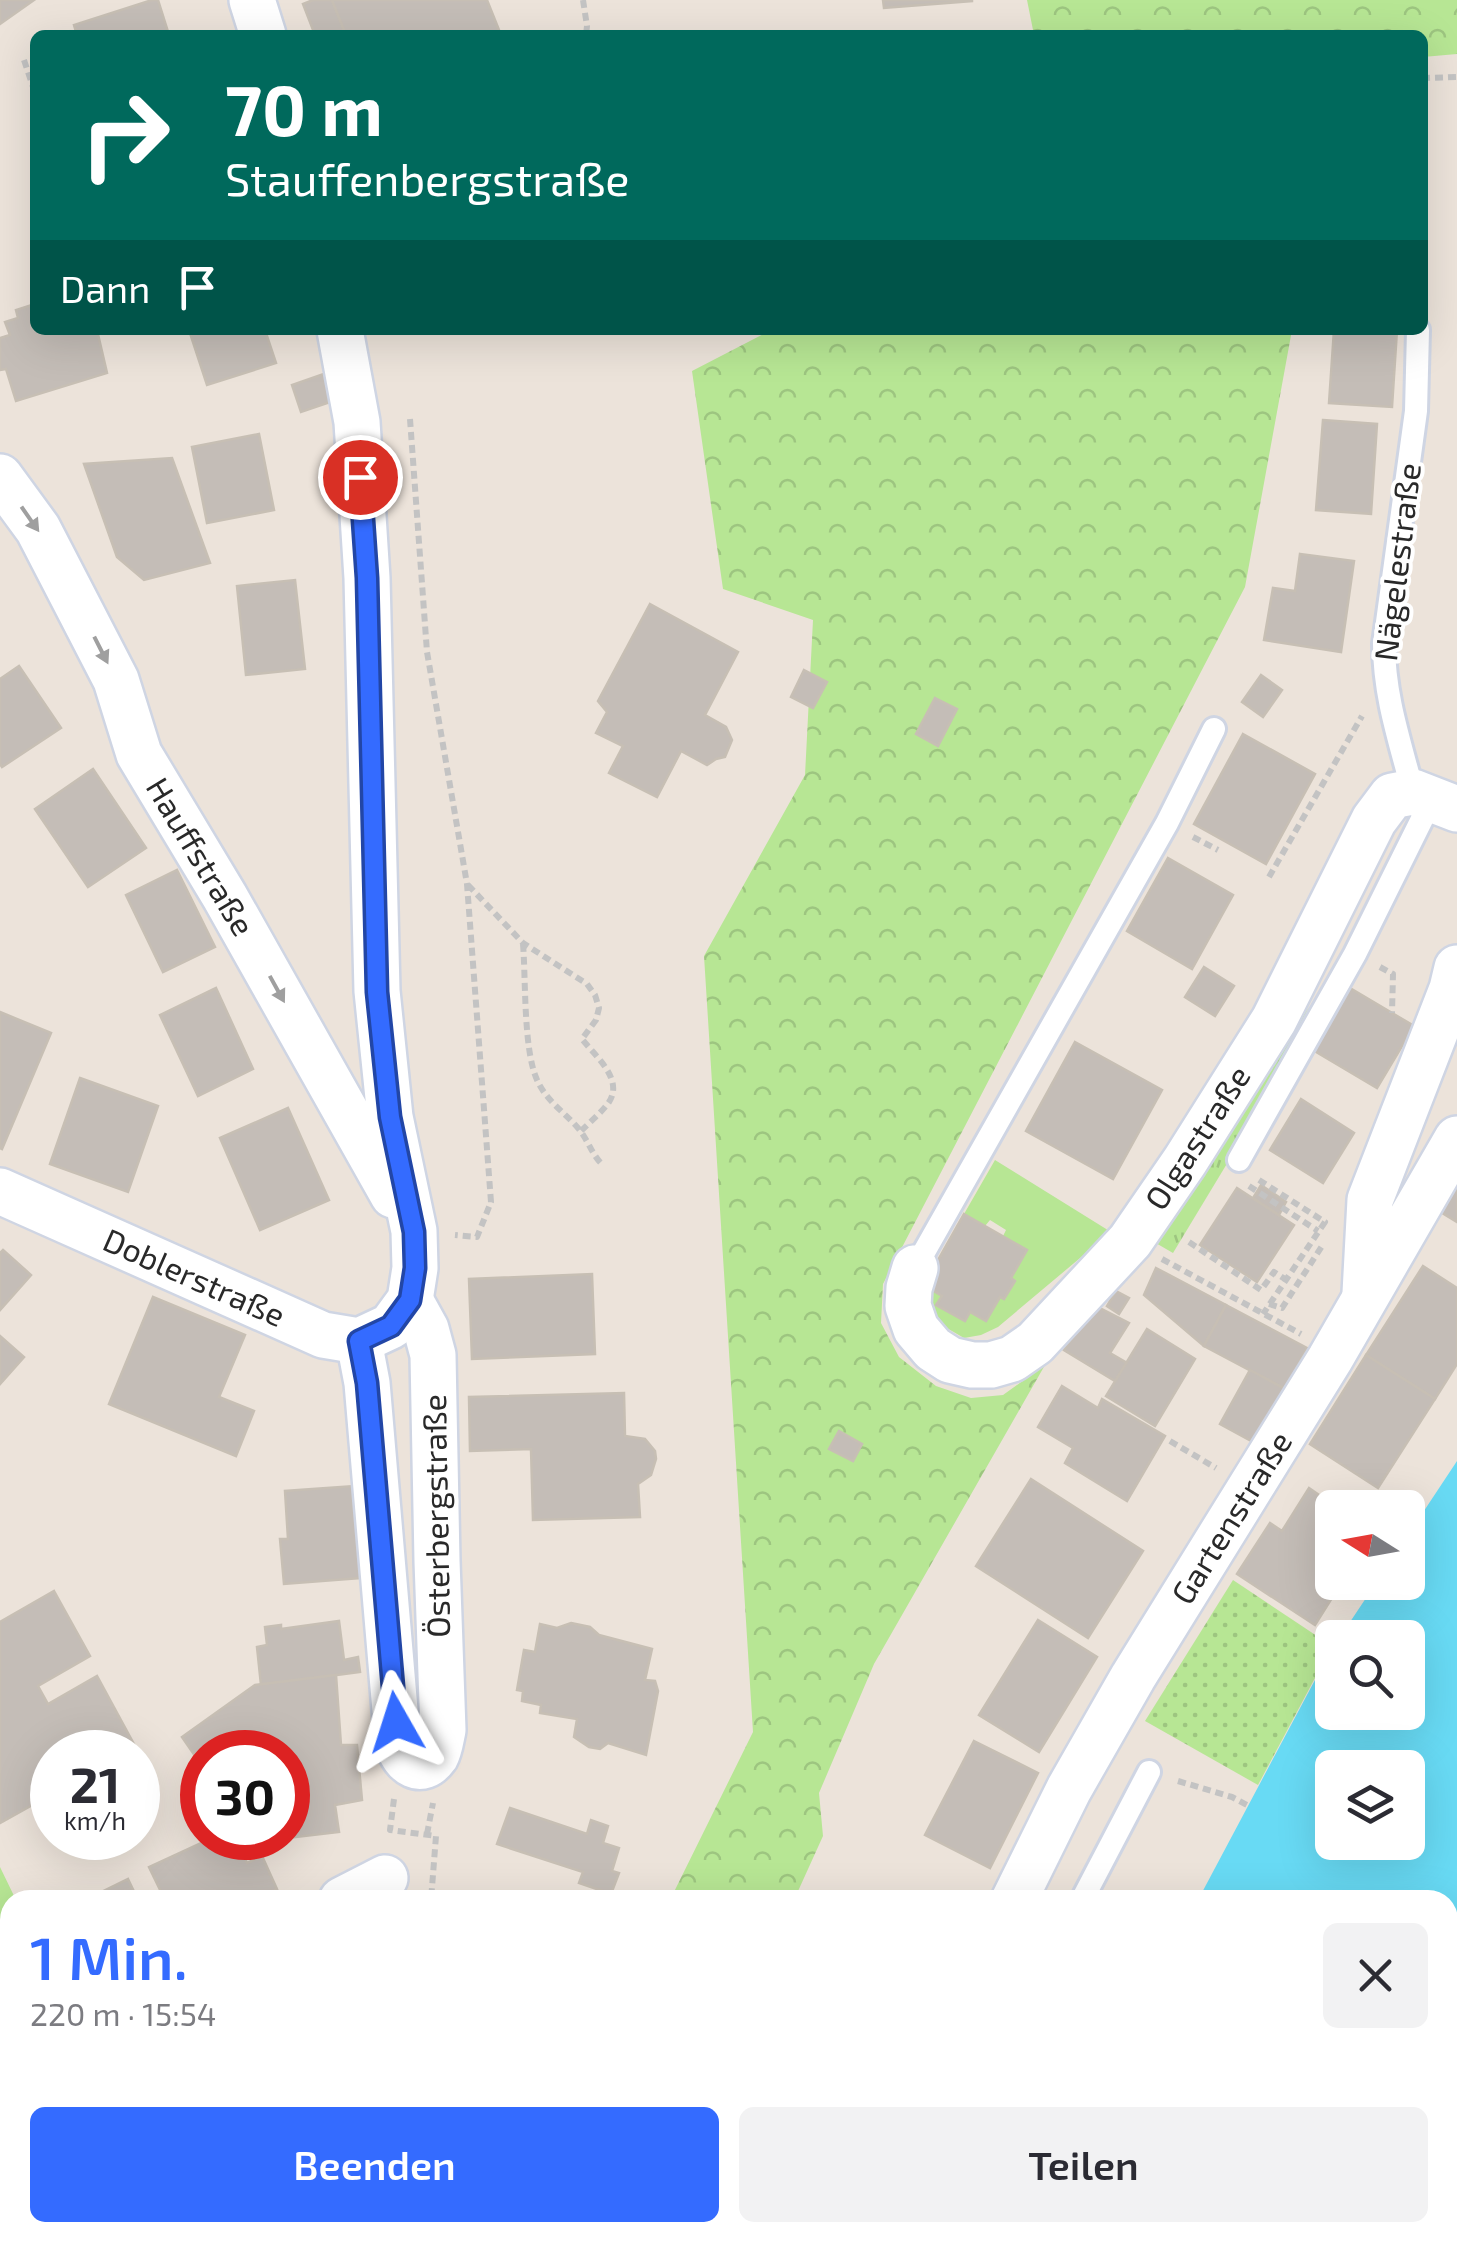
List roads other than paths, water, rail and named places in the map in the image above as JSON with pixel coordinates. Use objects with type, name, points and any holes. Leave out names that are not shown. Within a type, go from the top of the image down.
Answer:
[{"type":"street","points":[[252,0],[261,30]]},
{"type":"street","points":[[341,335],[357,422],[367,578],[377,992],[390,1117],[414,1232],[415,1268],[387,1322]]},
{"type":"street","name":"Hauffstraße","points":[[0,477],[38,529],[116,680],[139,754],[225,897],[414,1232]]},
{"type":"street","name":"Olgastraße","points":[[915,1268],[908,1306],[916,1330],[950,1360],[991,1364],[1012,1359],[1034,1344],[1130,1240],[1185,1161],[1274,1020],[1374,820],[1392,796],[1434,800]]},
{"type":"street","points":[[1364,1300],[1370,1200],[1457,968]]},
{"type":"street","name":"Gartenstraße","points":[[1019,1890],[1069,1789],[1124,1692],[1251,1489],[1457,1139]]},
{"type":"street","name":"Doblerstraße","points":[[0,1192],[324,1335],[387,1322]]},
{"type":"street","name":"Österbergstraße","points":[[387,1322],[426,1329],[433,1354],[442,1730],[433,1760],[415,1766],[403,1759],[398,1745],[367,1383],[387,1322]]},
{"type":"street","points":[[362,1890],[385,1878]]},
{"type":"lane","name":"Nägelestraße","points":[[1418,335],[1416,411],[1384,644],[1384,675],[1434,800]]},
{"type":"lane","points":[[915,1268],[1167,823],[1214,729]]},
{"type":"lane","points":[[1244,1168],[1434,800]]},
{"type":"lane","points":[[1087,1890],[1148,1772]]},
{"type":"water","points":[[1457,1461],[1457,1890],[1203,1890],[1315,1680],[1315,1730],[1425,1730],[1425,1620],[1351,1620],[1365,1600],[1425,1600],[1425,1509]]}]
